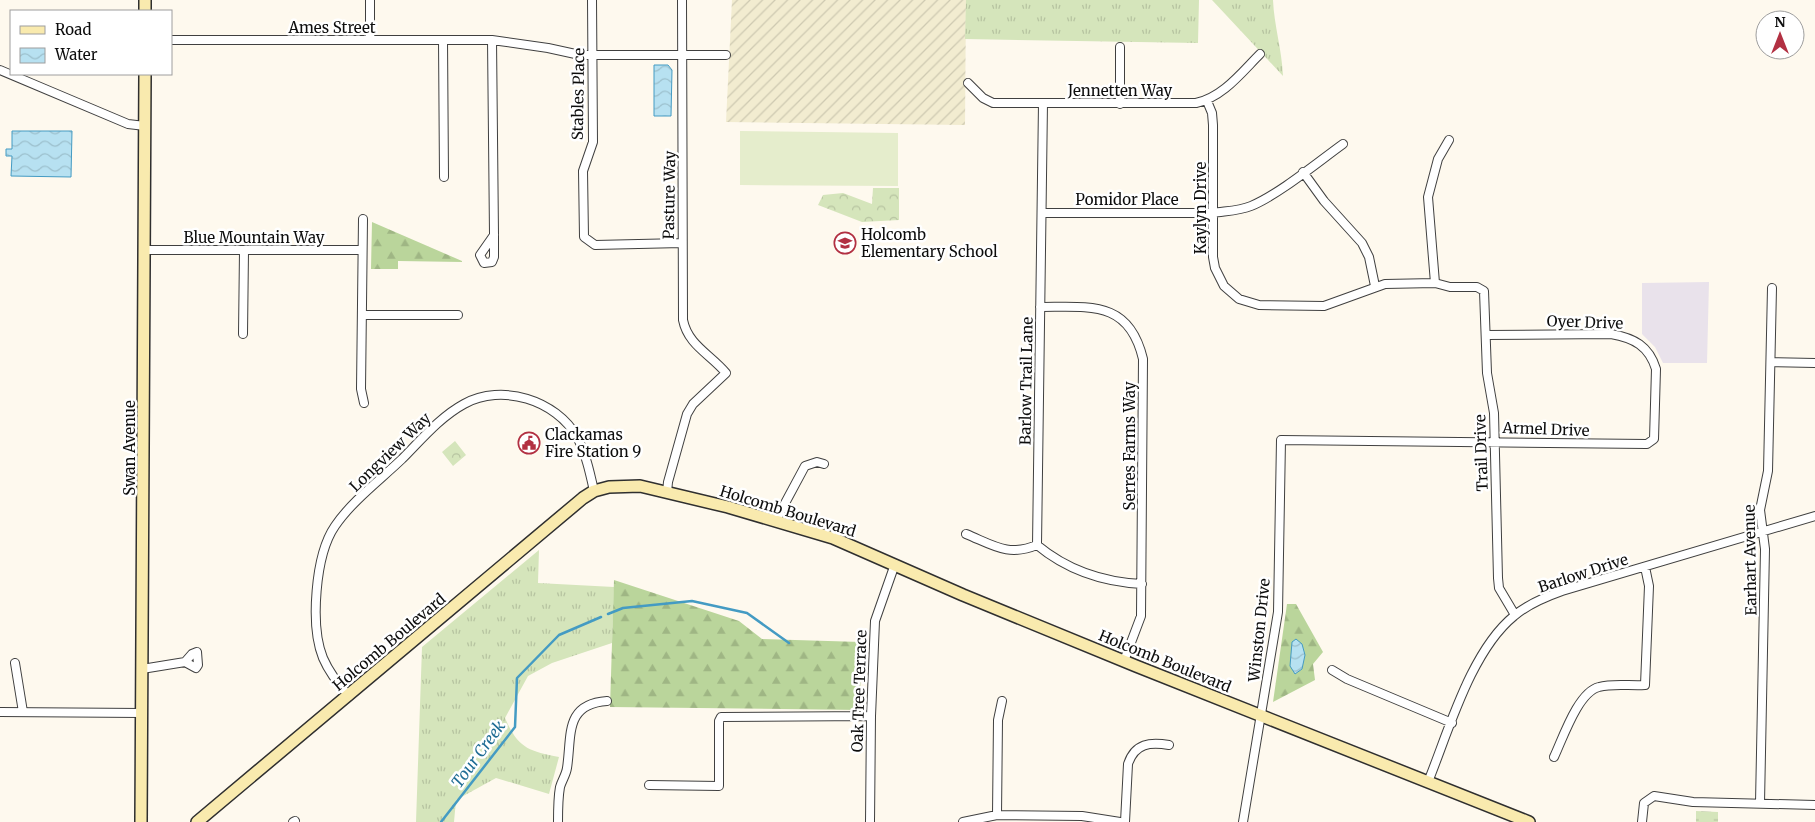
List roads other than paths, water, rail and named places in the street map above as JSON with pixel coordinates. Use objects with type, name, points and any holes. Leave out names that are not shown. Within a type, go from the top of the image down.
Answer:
[{"type":"street","points":[[370,0],[370,40]]},
{"type":"street","name":"Stables Place","points":[[592,0],[593,142],[583,171],[584,237],[595,245],[682,243]]},
{"type":"street","name":"Pasture Way","points":[[667,492],[668,482],[687,414],[693,404],[726,373],[715,361],[696,346],[686,332],[683,320],[684,158],[682,0]]},
{"type":"street","name":"Ames Street","points":[[172,40],[492,40],[548,48],[580,56],[726,55]]},
{"type":"street","points":[[443,40],[444,177]]},
{"type":"street","points":[[492,40],[494,235]]},
{"type":"street","points":[[1120,47],[1120,104]]},
{"type":"street","name":"Jennetten Way","points":[[968,83],[982,98],[993,102],[1184,104],[1207,101],[1218,95],[1260,54]]},
{"type":"street","points":[[12,75],[128,124],[145,126]]},
{"type":"street","name":"Swan Avenue","points":[[141,822],[145,75]]},
{"type":"street","name":"Kaylyn Drive","points":[[1207,101],[1212,112],[1213,125],[1215,268],[1224,286],[1239,299],[1258,305],[1324,306],[1342,301],[1375,286],[1436,283],[1450,287],[1480,287]]},
{"type":"street","name":"Barlow Trail Lane","points":[[1037,545],[1043,103]]},
{"type":"street","points":[[1436,283],[1428,197],[1438,159],[1449,140]]},
{"type":"street","name":"Pomidor Place","points":[[1042,213],[1213,213],[1251,206],[1343,144]]},
{"type":"street","points":[[1303,172],[1324,201],[1362,243],[1369,257],[1375,286]]},
{"type":"street","points":[[362,219],[361,389],[364,403]]},
{"type":"street","name":"Blue Mountain Way","points":[[145,250],[362,250]]},
{"type":"street","points":[[243,334],[244,251]]},
{"type":"street","name":"Trail Drive","points":[[1480,287],[1485,296],[1487,372],[1494,413],[1499,588],[1515,615]]},
{"type":"street","name":"Earhart Avenue","points":[[1760,803],[1765,549],[1760,510],[1767,481],[1772,288]]},
{"type":"street","name":"Serres Farms Way","points":[[1040,307],[1099,309],[1114,315],[1128,324],[1138,338],[1143,359],[1141,616],[1124,661]]},
{"type":"street","points":[[362,315],[458,316]]},
{"type":"street","name":"Oyer Drive","points":[[1486,335],[1611,334],[1629,337],[1639,342],[1653,359],[1656,369],[1654,439]]},
{"type":"street","points":[[1771,362],[1815,363]]},
{"type":"street","name":"Longview Way","points":[[348,696],[324,659],[318,637],[319,575],[326,541],[343,515],[439,423],[465,403],[489,396],[515,396],[538,403],[561,419],[577,437],[586,458],[594,491]]},
{"type":"street","name":"Armel Drive","points":[[1281,440],[1435,440],[1539,444],[1647,444],[1654,439]]},
{"type":"street","name":"Winston Drive","points":[[1243,822],[1262,716],[1279,593],[1281,440]]},
{"type":"street","points":[[776,520],[805,466],[817,462],[824,464]]},
{"type":"street","name":"Holcomb Boulevard","points":[[197,822],[569,510],[594,491],[624,485],[640,486],[667,492],[776,520],[833,538],[1124,661],[1529,822]]},
{"type":"street","name":"Barlow Drive","points":[[1428,782],[1482,653],[1498,631],[1515,615],[1555,594],[1815,516]]},
{"type":"street","points":[[966,534],[1010,551],[1023,551],[1037,545],[1056,560],[1099,578],[1112,582],[1142,584]]},
{"type":"street","name":"Oak Tree Terrace","points":[[870,822],[871,716],[875,621],[895,564]]},
{"type":"street","points":[[1554,757],[1578,705],[1590,690],[1605,686],[1646,685],[1648,675],[1649,586],[1645,567]]},
{"type":"street","points":[[142,669],[185,662]]},
{"type":"street","points":[[15,663],[24,712]]},
{"type":"street","points":[[1332,670],[1347,679],[1452,723]]},
{"type":"street","points":[[558,822],[558,799],[566,770],[571,725],[582,708],[590,704],[607,701]]},
{"type":"street","points":[[997,815],[998,720],[1002,702]]},
{"type":"street","points":[[0,712],[142,712]]},
{"type":"street","points":[[649,785],[718,786],[719,721],[721,717],[871,716]]},
{"type":"street","points":[[1125,822],[1130,757],[1135,750],[1147,743],[1169,745]]},
{"type":"street","points":[[1642,822],[1644,803],[1654,796],[1693,802],[1815,805]]},
{"type":"street","points":[[964,822],[997,815],[1082,816],[1120,822]]},
{"type":"water","points":[[654,65],[668,65],[672,70],[671,116],[654,116]]},
{"type":"water","points":[[12,131],[72,131],[71,177],[11,176],[12,156],[6,156],[6,149],[12,149]]},
{"type":"water","points":[[1296,639],[1302,644],[1305,655],[1302,669],[1295,674],[1290,666],[1292,642]]},
{"type":"waterway","name":"Tour Creek","points":[[608,614],[623,608],[692,601],[747,613],[789,643]]},
{"type":"waterway","name":"Tour Creek","points":[[441,822],[515,727],[517,678],[559,635],[601,617]]},
{"type":"place","name":"Holcomb Elementary School","points":[[845,243]]},
{"type":"place","name":"Clackamas Fire Station 9","points":[[529,443]]}]
